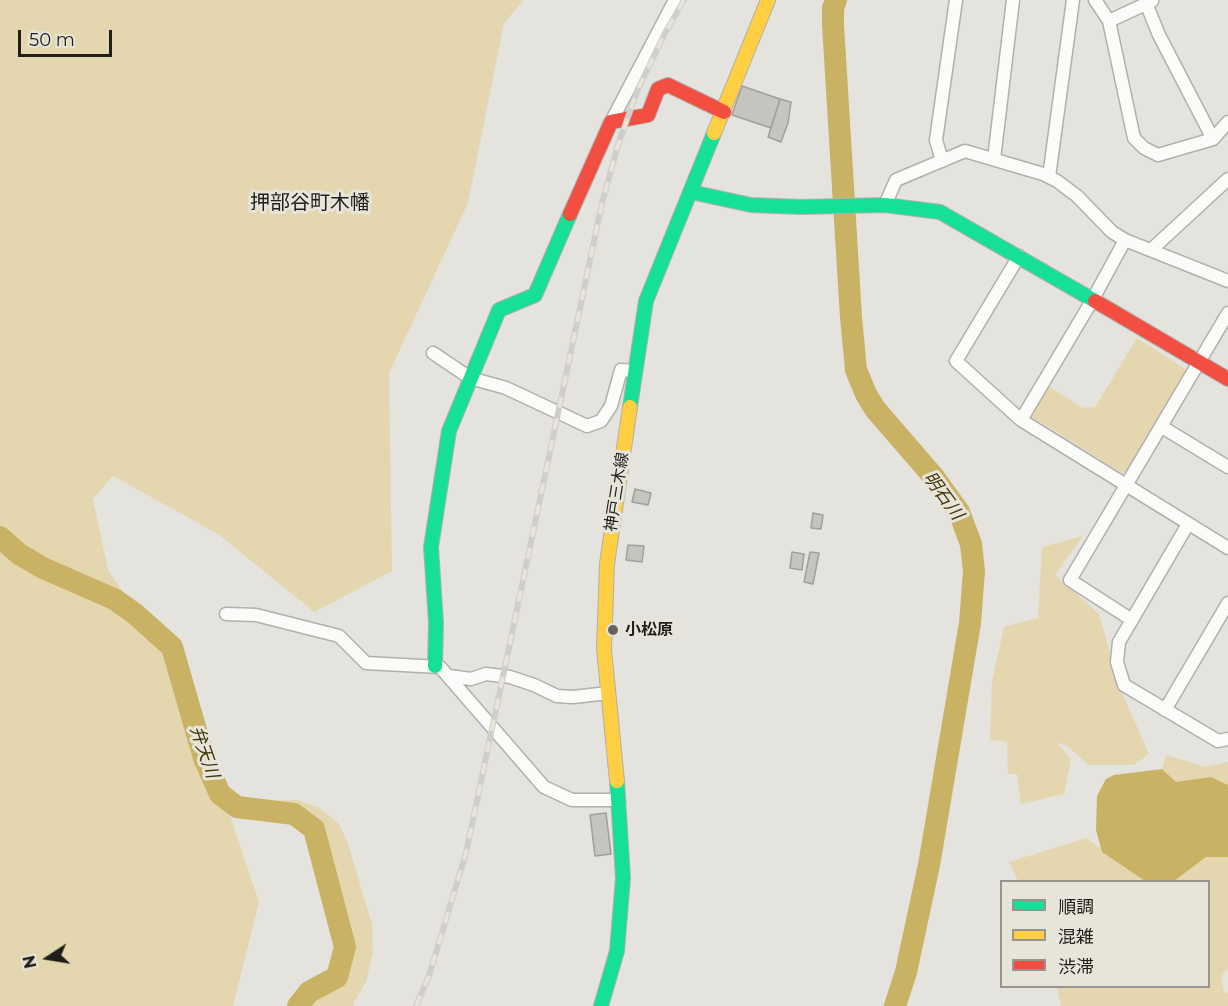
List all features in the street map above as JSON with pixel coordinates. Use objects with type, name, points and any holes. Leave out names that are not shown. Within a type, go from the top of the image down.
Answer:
[{"type":"street","points":[[435,666],[436,622],[431,547],[449,431],[499,310],[535,295],[611,122],[675,0]]},
{"type":"street","name":"神戸三木線","points":[[601,1006],[617,951],[624,878],[619,800],[604,649],[607,564],[646,301],[768,0]]},
{"type":"street","points":[[942,161],[936,140],[956,0]]},
{"type":"street","points":[[994,159],[1012,0]]},
{"type":"street","points":[[1049,177],[1073,0]]},
{"type":"street","points":[[1095,0],[1108,21],[1134,138],[1144,148],[1158,155],[1213,139],[1228,122]]},
{"type":"street","points":[[1108,21],[1150,2],[1159,35],[1213,139]]},
{"type":"street","points":[[611,122],[648,115],[658,89],[668,85],[724,112]]},
{"type":"street","points":[[885,205],[896,180],[965,151],[1049,177],[1077,196],[1112,232],[1125,240],[1228,281]]},
{"type":"street","points":[[1151,250],[1228,179]]},
{"type":"street","points":[[691,192],[751,205],[801,207],[885,205],[940,212],[1228,379]]},
{"type":"street","points":[[1021,420],[1093,299],[1125,240]]},
{"type":"street","points":[[1019,256],[956,361],[1021,420],[1228,548]]},
{"type":"street","points":[[1132,620],[1070,580],[1228,313]]},
{"type":"street","points":[[433,353],[470,378],[506,388],[587,426],[601,421],[611,406],[621,370],[635,371]]},
{"type":"street","points":[[1162,427],[1228,467]]},
{"type":"street","points":[[1188,524],[1119,642],[1117,662],[1124,685],[1218,741],[1228,739]]},
{"type":"street","points":[[1165,710],[1228,603]]},
{"type":"street","points":[[226,614],[256,615],[339,636],[366,663],[441,666],[544,787],[572,800],[619,800]]},
{"type":"street","points":[[449,676],[471,679],[486,674],[510,677],[557,696],[573,697],[608,693]]},
{"type":"shaded area","points":[[0,0],[524,0],[504,23],[468,203],[389,373],[392,571],[314,612],[218,534],[113,476],[93,499],[108,570],[184,680],[259,902],[233,1006],[0,1006]]},
{"type":"shaded area","points":[[1137,338],[1188,371],[1129,472],[1122,473],[1029,415],[1048,386],[1083,408],[1095,407]]},
{"type":"shaded area","points":[[1083,536],[1055,575],[1099,614],[1120,688],[1149,754],[1134,765],[1089,765],[1067,746],[1056,742],[1071,759],[1064,794],[1021,804],[1017,774],[1008,774],[1007,742],[990,740],[992,681],[1004,627],[1038,618],[1042,547]]},
{"type":"shaded area","points":[[1166,755],[1205,767],[1228,762],[1228,785],[1211,777],[1176,783],[1162,769]]},
{"type":"shaded area","points":[[1162,769],[1176,782],[1211,777],[1228,785],[1228,857],[1206,857],[1175,880],[1144,880],[1102,852],[1096,830],[1097,796],[1106,779],[1114,775]]},
{"type":"shaded area","points":[[297,800],[318,807],[339,824],[347,841],[372,924],[373,951],[366,982],[354,1006],[305,1006],[309,1000],[332,987],[345,974],[350,932],[328,849],[312,821],[296,810],[257,807],[256,801]]},
{"type":"shaded area","points":[[1086,838],[1144,880],[1018,880],[1009,862]]},
{"type":"shaded area","points":[[1206,857],[1228,857],[1228,968],[1221,977],[1224,992],[1228,993],[1228,1006],[1061,1006],[1057,988],[1210,988],[1210,880],[1175,880]]},
{"type":"building","points":[[742,86],[780,99],[771,128],[732,115]]},
{"type":"building","points":[[780,99],[791,102],[788,123],[781,142],[768,137]]},
{"type":"building","points":[[635,489],[651,493],[648,505],[632,502]]},
{"type":"building","points":[[813,513],[823,515],[821,529],[811,528]]},
{"type":"building","points":[[628,545],[644,546],[642,562],[626,560]]},
{"type":"building","points":[[792,552],[804,554],[802,570],[790,568]]},
{"type":"building","points":[[810,552],[819,553],[813,584],[804,582]]},
{"type":"building","points":[[606,813],[611,854],[595,856],[590,815]]},
{"type":"waterway","name":"明石川","points":[[836,0],[833,8],[833,25],[856,370],[875,409],[933,476],[959,512],[971,544],[974,571],[970,623],[929,865],[906,972],[895,1006]]},
{"type":"waterway","name":"弁天川","points":[[0,537],[19,554],[43,568],[114,599],[134,613],[172,647],[204,758],[220,794],[237,807],[294,814],[314,829],[345,947],[337,977],[309,992],[298,1006]]},
{"type":"railway","points":[[416,1006],[429,976],[466,853],[602,203],[618,145],[638,89],[684,0]]},
{"type":"traffic: fast","points":[[630,407],[646,301],[714,133]]},
{"type":"traffic: fast","points":[[691,192],[751,205],[801,207],[885,205],[940,212],[1095,301]]},
{"type":"traffic: fast","points":[[435,666],[436,623],[431,547],[449,431],[499,310],[535,295],[570,214]]},
{"type":"traffic: fast","points":[[601,1006],[617,951],[623,878],[617,781]]},
{"type":"traffic: slow","points":[[714,133],[768,0]]},
{"type":"traffic: slow","points":[[617,781],[604,649],[607,564],[630,407]]},
{"type":"traffic: jam","points":[[570,214],[611,122],[648,115],[658,89],[668,85],[724,112]]},
{"type":"traffic: jam","points":[[1095,301],[1228,379]]},
{"type":"place","name":"小松原","points":[[613,630]]},
{"type":"district","name":"押部谷町木幡","points":[[310,203]]}]
